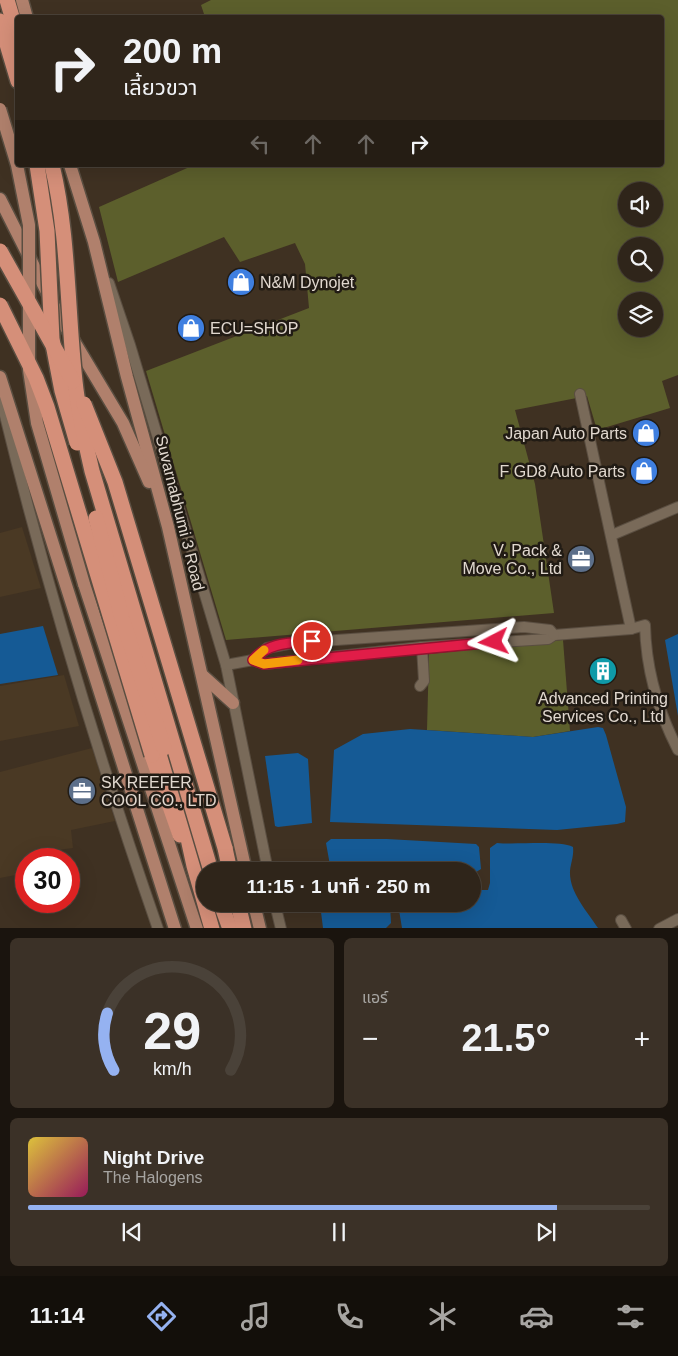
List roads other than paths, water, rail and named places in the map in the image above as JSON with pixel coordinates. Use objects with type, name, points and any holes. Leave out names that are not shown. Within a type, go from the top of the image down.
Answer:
[{"type":"highway","points":[[7,0],[15,27]]},
{"type":"highway","points":[[0,21],[15,72]]},
{"type":"highway","points":[[37,167],[47,230],[52,339],[60,383],[122,618],[178,793],[194,866],[212,928]]},
{"type":"highway","points":[[52,167],[63,230],[75,382],[92,471],[209,862]]},
{"type":"highway","points":[[0,251],[71,376],[110,468],[210,794],[228,862]]},
{"type":"highway","points":[[0,305],[36,378],[152,755],[169,807],[194,866]]},
{"type":"highway","points":[[224,912],[230,928]]},
{"type":"highway","points":[[240,912],[244,928]]},
{"type":"main road","points":[[22,0],[26,15]]},
{"type":"main road","points":[[0,109],[15,162]]},
{"type":"main road","points":[[16,167],[24,194],[29,225],[29,370],[36,423],[84,584],[196,928]]},
{"type":"main road","name":"Suvarnabhumi 3 Road","points":[[71,167],[94,242],[127,377],[168,527],[244,862]]},
{"type":"main road","points":[[0,199],[59,316],[123,423],[168,527]]},
{"type":"main road","points":[[0,377],[176,928]]},
{"type":"main road","points":[[202,675],[233,703]]},
{"type":"main road","points":[[256,912],[260,928]]},
{"type":"street","points":[[94,242],[122,318],[226,665],[266,862]]},
{"type":"street","points":[[580,394],[631,629]]},
{"type":"street","points":[[0,395],[32,529],[82,696],[158,928]]},
{"type":"street","points":[[612,535],[678,507]]},
{"type":"street","points":[[253,660],[264,664],[422,647],[548,638],[554,635],[631,629],[645,626],[653,688],[662,718],[678,750]]},
{"type":"street","points":[[226,665],[253,660],[267,648],[293,642],[524,627],[550,630],[554,635]]},
{"type":"street","points":[[420,686],[424,681],[422,647]]},
{"type":"street","points":[[277,912],[281,928]]},
{"type":"street","points":[[659,928],[678,918]]},
{"type":"water","points":[[43,626],[58,675],[0,684],[0,634]]},
{"type":"water","points":[[678,634],[678,716],[665,640]]},
{"type":"water","points":[[598,727],[603,728],[606,735],[626,807],[625,822],[557,830],[330,822],[334,750],[363,734],[410,729],[533,737]]},
{"type":"water","points":[[298,753],[308,759],[312,823],[278,827],[275,826],[265,756]]},
{"type":"water","points":[[331,839],[387,839],[476,844],[479,847],[480,862],[329,862],[326,843]]},
{"type":"water","points":[[497,843],[548,843],[573,847],[570,871],[572,886],[598,928],[402,928],[399,912],[481,912],[481,890],[488,890],[490,883],[490,848]]},
{"type":"water","points":[[321,912],[390,912],[391,923],[386,928],[323,928]]},
{"type":"place","name":"N&M Dynojet","points":[[241,282]]},
{"type":"place","name":"ECU=SHOP","points":[[191,328]]},
{"type":"place","name":"Japan Auto Parts","points":[[646,433]]},
{"type":"place","name":"F GD8 Auto Parts","points":[[644,471]]},
{"type":"place","name":"V. Pack & Move Co., Ltd","points":[[581,559]]},
{"type":"place","name":"Advanced Printing Services Co., Ltd","points":[[603,671]]},
{"type":"place","name":"SK REEFER COOL CO., LTD","points":[[82,791]]}]
